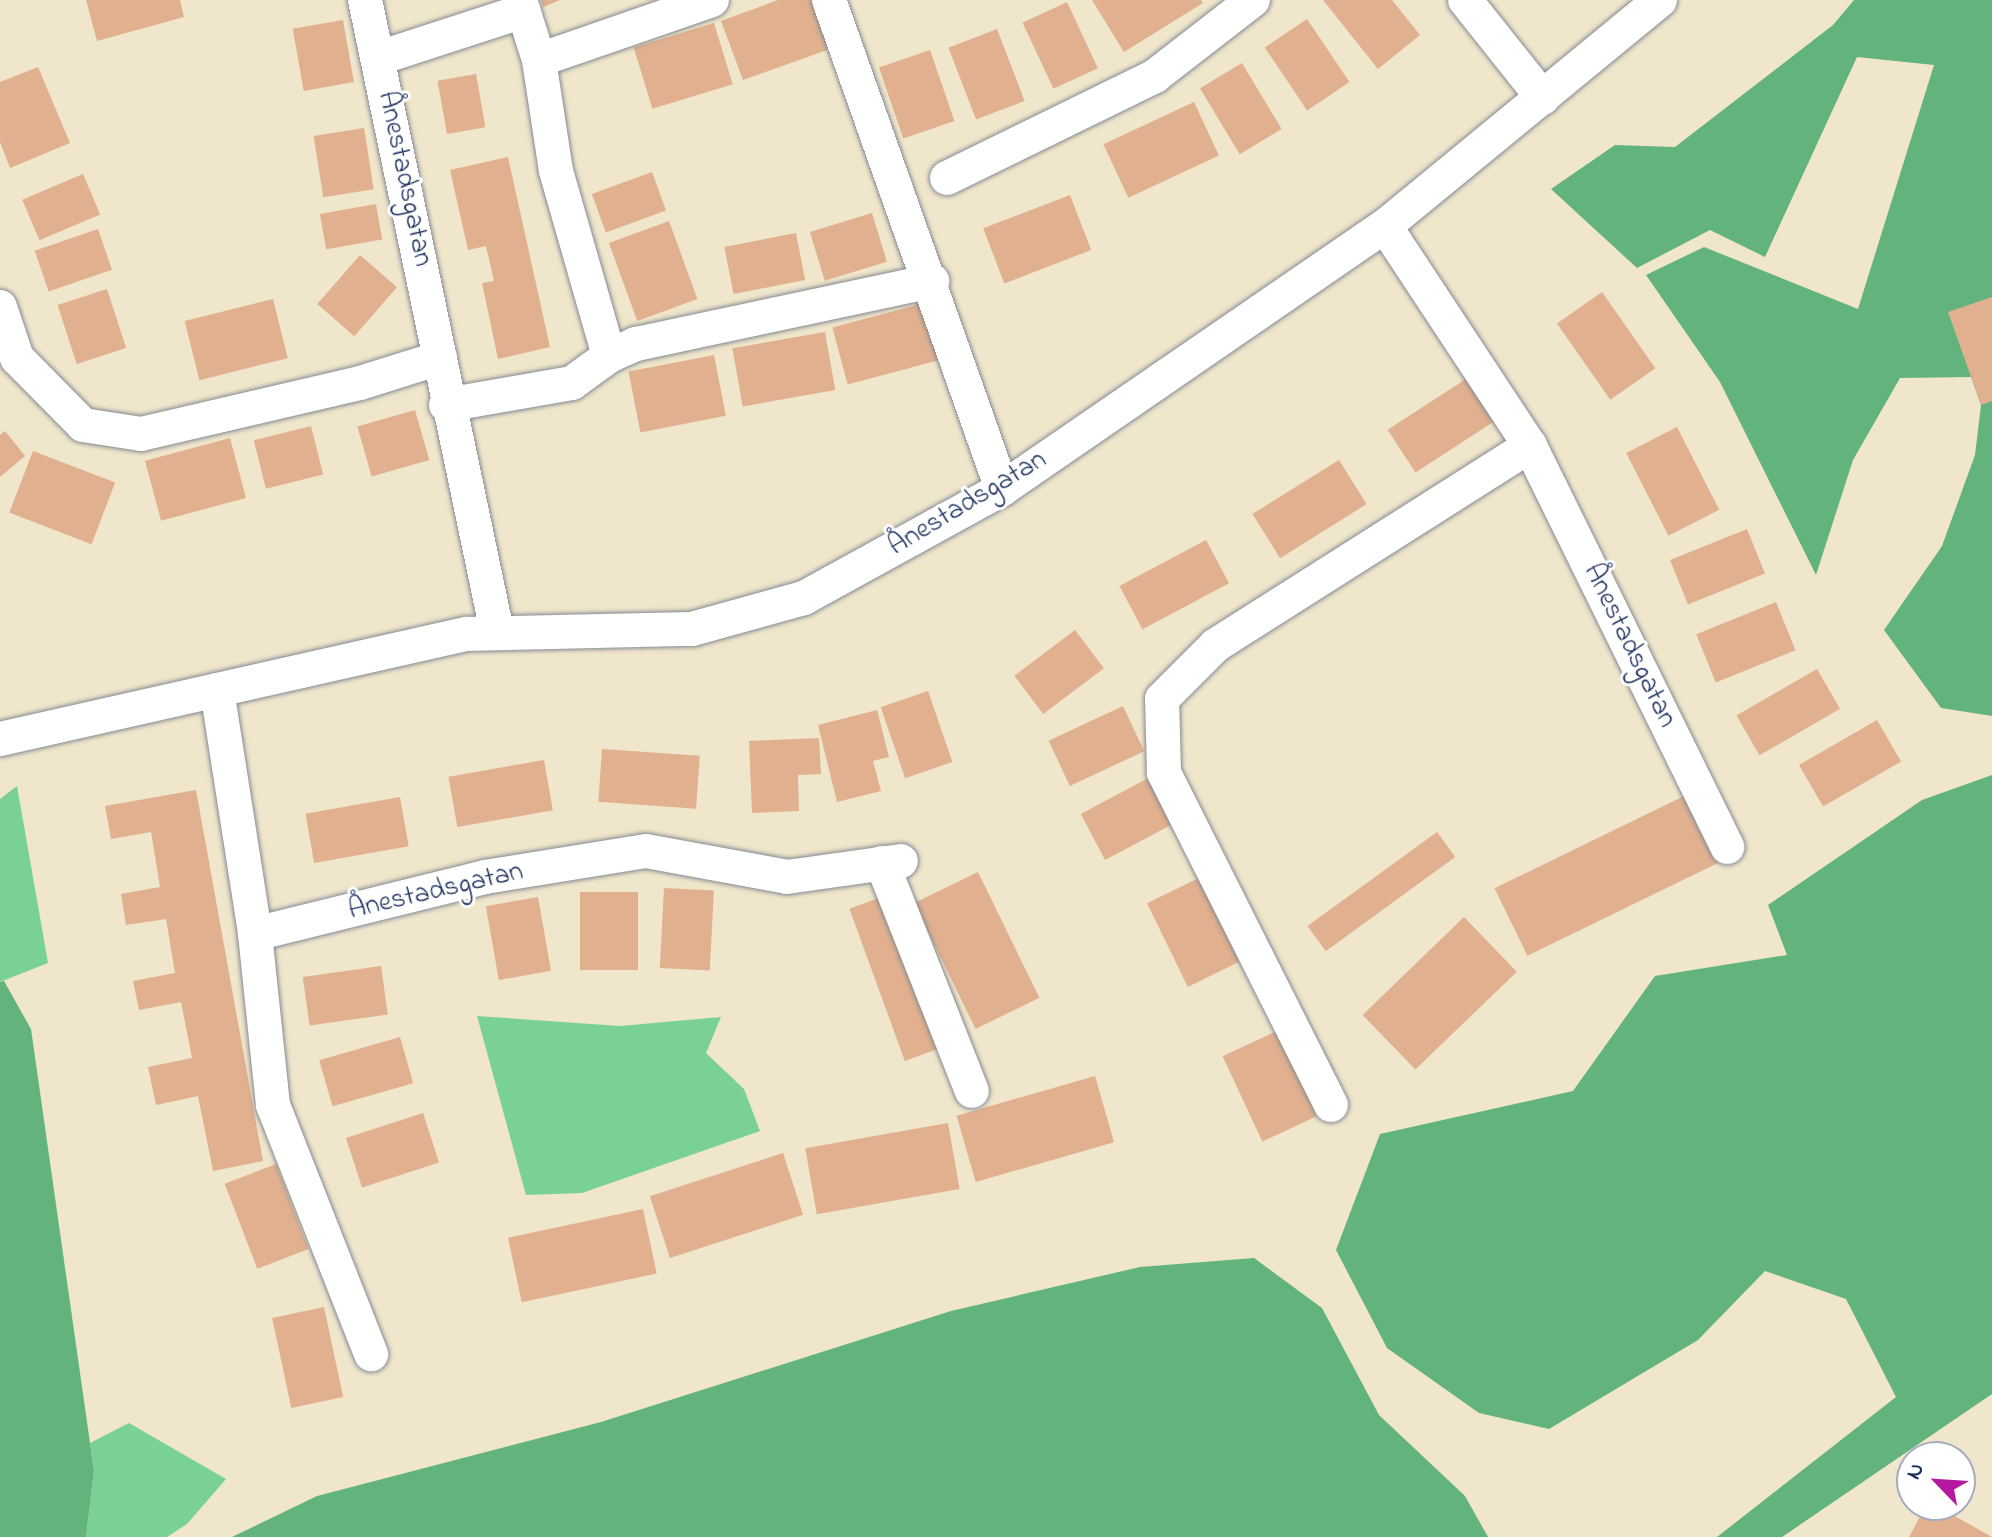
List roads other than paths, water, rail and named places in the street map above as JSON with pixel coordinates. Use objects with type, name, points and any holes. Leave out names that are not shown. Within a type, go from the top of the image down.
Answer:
[{"type":"street","name":"Ånestadsgatan","points":[[365,0],[440,358],[446,405],[497,632]]},
{"type":"street","points":[[539,60],[712,0]]},
{"type":"street","points":[[829,0],[932,281],[1002,489]]},
{"type":"street","points":[[947,178],[1155,76],[1253,0]]},
{"type":"street","name":"Ånestadsgatan","points":[[0,739],[394,648],[497,632],[692,629],[804,598],[1002,489],[1385,226],[1660,0]]},
{"type":"street","points":[[1471,2],[1543,98]]},
{"type":"street","points":[[379,58],[522,6],[539,60],[556,171],[609,356]]},
{"type":"street","name":"Ånestadsgatan","points":[[1385,226],[1530,446],[1727,847]]},
{"type":"street","points":[[446,405],[572,383],[609,356],[636,344],[932,281]]},
{"type":"street","points":[[0,307],[17,358],[83,425],[141,434],[360,383],[440,358]]},
{"type":"street","points":[[1331,1105],[1164,773],[1162,699],[1216,645],[1530,446]]},
{"type":"street","points":[[217,690],[255,934],[273,1105],[371,1354]]},
{"type":"street","name":"Ånestadsgatan","points":[[255,934],[485,877],[646,851],[787,877],[891,862],[972,1091]]}]
